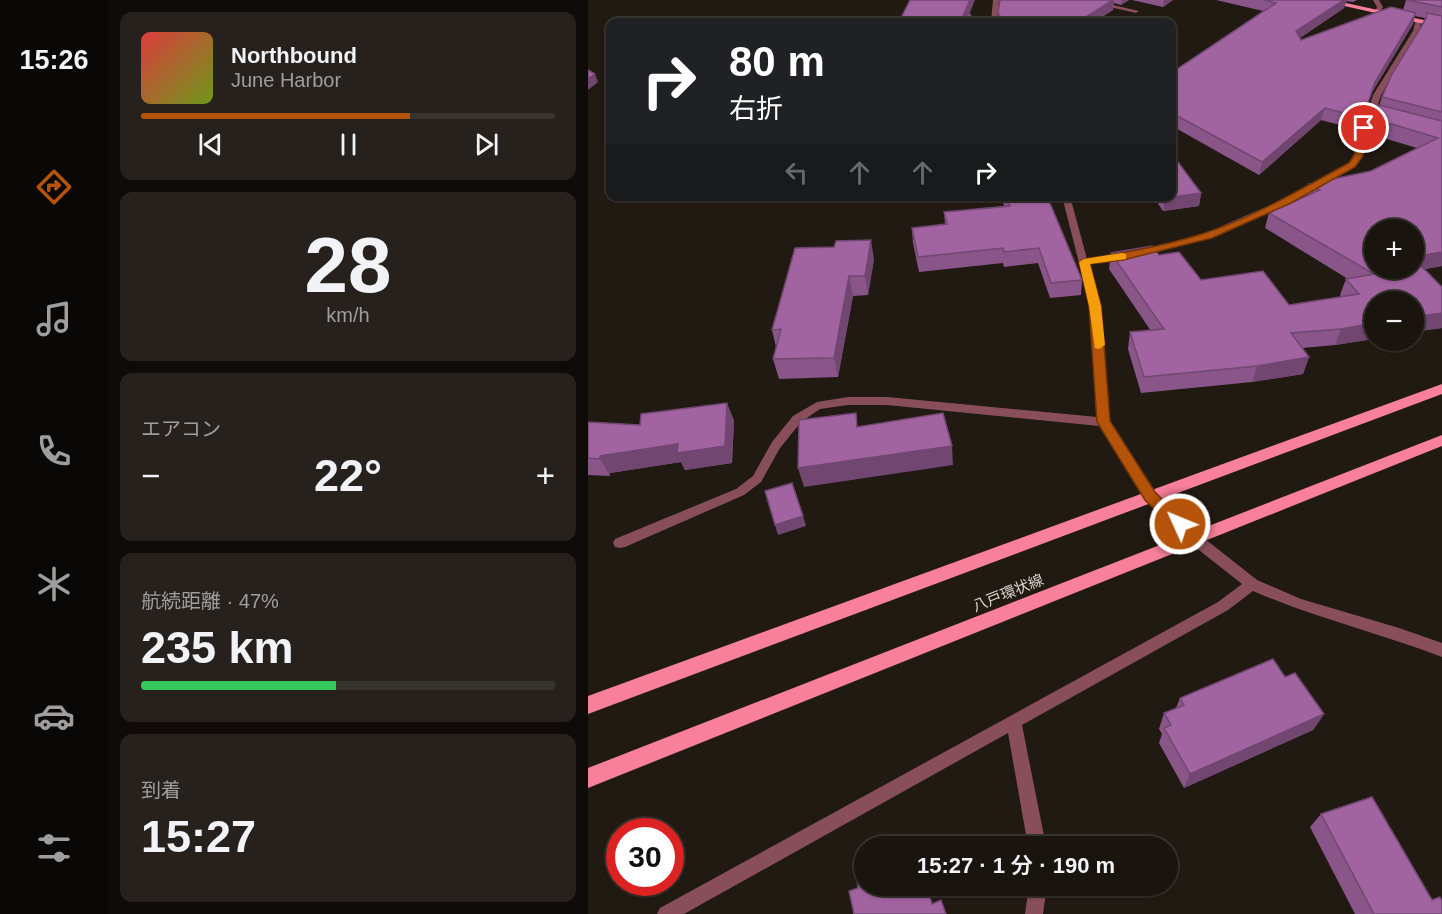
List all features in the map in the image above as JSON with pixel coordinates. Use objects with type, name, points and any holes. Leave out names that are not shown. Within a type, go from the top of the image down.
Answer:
[{"type":"main road","points":[[1322,0],[1442,26]]},
{"type":"main road","points":[[588,705],[1442,388]]},
{"type":"main road","name":"八戸環状線","points":[[588,778],[1442,440]]},
{"type":"street","points":[[994,18],[996,0]]},
{"type":"street","points":[[1082,0],[1136,11]]},
{"type":"street","points":[[1376,0],[1380,7],[1378,12]]},
{"type":"street","points":[[1084,262],[1123,256],[1199,238],[1287,201],[1352,165],[1359,156],[1364,128],[1376,96],[1416,31],[1418,21]]},
{"type":"street","points":[[1369,114],[1380,117]]},
{"type":"street","points":[[1067,201],[1095,306],[1103,422],[1150,496],[1195,538],[1252,584],[1298,604],[1399,634],[1442,650]]},
{"type":"street","points":[[620,543],[740,492],[758,479],[776,445],[797,419],[817,406],[848,401],[887,401],[1103,422]]},
{"type":"street","points":[[666,914],[1223,606],[1252,584]]},
{"type":"street","points":[[1014,722],[1035,836]]},
{"type":"street","points":[[1034,914],[1036,896]]},
{"type":"building","points":[[910,0],[970,0],[962,18],[901,18]]},
{"type":"building","points":[[1000,0],[1113,0],[1084,18],[1001,18],[998,13]]},
{"type":"building","points":[[1263,0],[1344,0],[1296,31],[1301,40],[1391,7],[1416,13],[1375,82],[1363,118],[1325,108],[1262,162],[1176,115],[1176,69],[1276,3]]},
{"type":"building","points":[[1407,0],[1442,0],[1442,7]]},
{"type":"building","points":[[1427,13],[1442,16],[1442,112],[1382,97],[1392,74],[1426,19]]},
{"type":"building","points":[[588,70],[595,74],[588,79]]},
{"type":"building","points":[[1379,105],[1442,121],[1442,252],[1424,255],[1424,219],[1364,219],[1364,268],[1269,213],[1320,190],[1309,184],[1371,171],[1438,138],[1375,119]]},
{"type":"building","points":[[1176,159],[1201,193],[1176,196]]},
{"type":"building","points":[[1008,201],[1049,201],[1082,280],[1051,283],[1039,248],[1004,252],[1003,248],[918,257],[912,228],[947,224],[944,212],[1010,206]]},
{"type":"building","points":[[871,240],[865,276],[849,276],[834,358],[773,359],[781,329],[772,330],[795,248],[834,247],[836,241]]},
{"type":"building","points":[[1152,246],[1159,255],[1179,252],[1201,280],[1263,271],[1289,305],[1359,294],[1346,279],[1364,276],[1364,279],[1424,279],[1424,269],[1442,287],[1442,313],[1424,315],[1424,291],[1364,291],[1364,325],[1291,333],[1309,357],[1257,366],[1144,377],[1130,332],[1164,329],[1111,253]]},
{"type":"building","points":[[727,403],[725,446],[677,453],[678,444],[600,456],[600,459],[588,458],[588,422],[640,425],[641,414]]},
{"type":"building","points":[[856,413],[857,427],[943,413],[952,446],[798,468],[799,420]]},
{"type":"building","points":[[792,483],[803,516],[775,525],[765,491]]},
{"type":"building","points":[[1273,659],[1285,677],[1295,673],[1324,714],[1190,774],[1164,728],[1171,725],[1164,713],[1184,705],[1180,698]]},
{"type":"building","points":[[1372,797],[1432,900],[1440,897],[1442,914],[1374,914],[1321,814]]},
{"type":"building","points":[[854,889],[854,896],[930,896],[932,904],[941,900],[946,914],[854,914],[849,891]]},
{"type":"slow traffic","points":[[1099,345],[1095,306],[1084,262],[1122,257]]},
{"type":"route","points":[[1180,524],[1150,496],[1103,422],[1095,306],[1084,262],[1179,244],[1209,235],[1287,201],[1352,165],[1359,156],[1364,128]]}]
